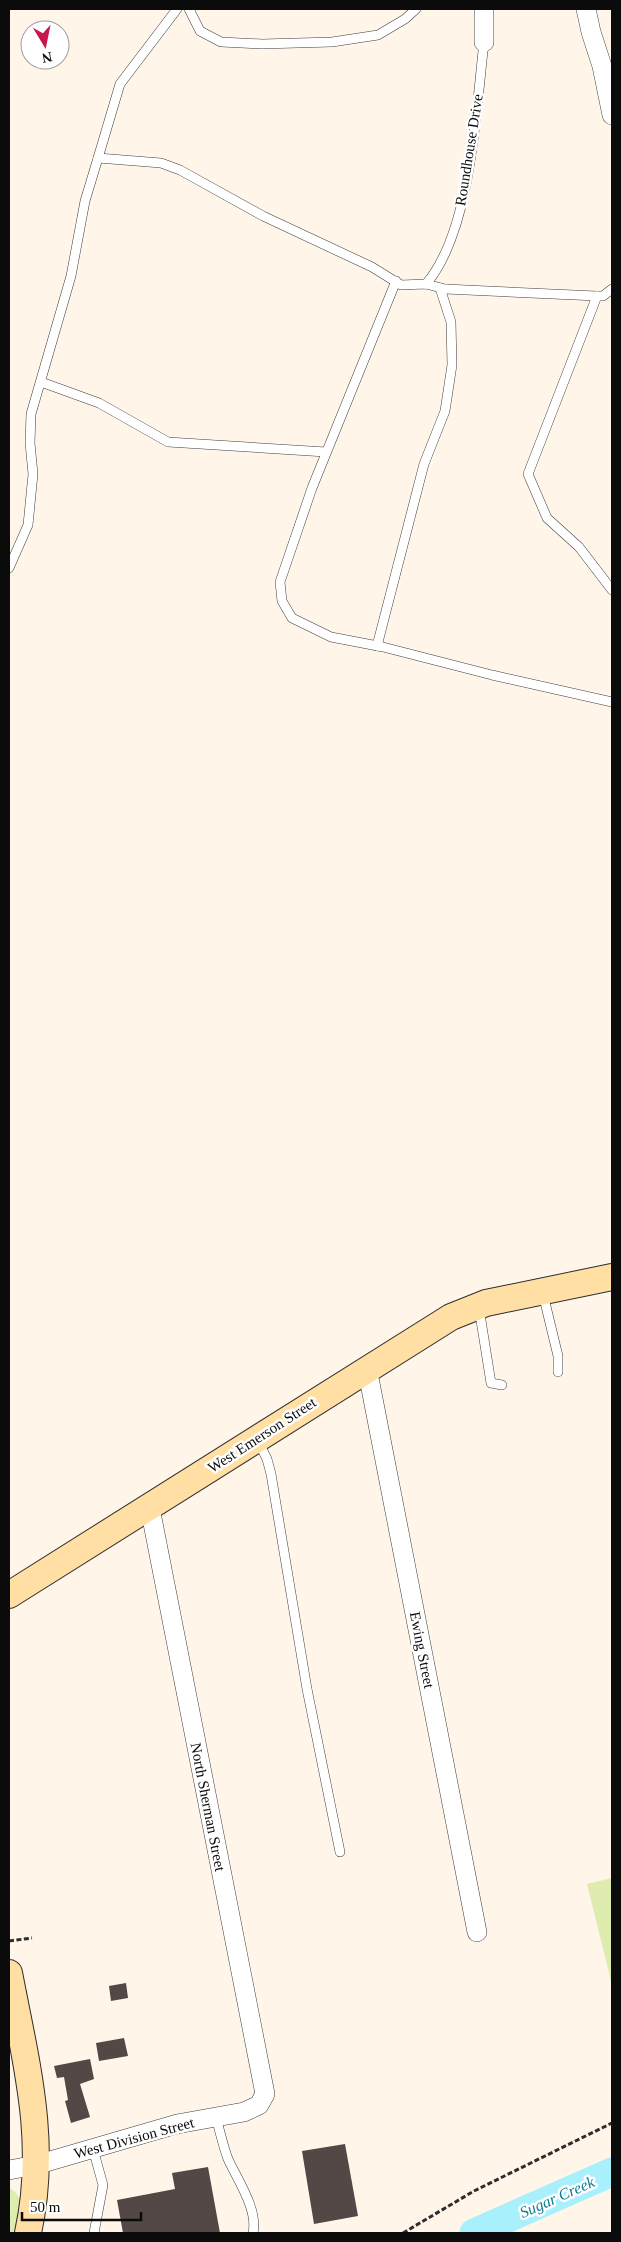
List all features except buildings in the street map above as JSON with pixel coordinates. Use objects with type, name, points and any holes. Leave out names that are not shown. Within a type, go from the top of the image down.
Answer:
[{"type":"street","name":"Roundhouse Drive","points":[[484,9],[484,42]]},
{"type":"street","points":[[586,9],[602,66],[612,115]]},
{"type":"street","name":"West Emerson Street","points":[[9,1595],[150,1508],[367,1368],[451,1317],[478,1306],[612,1277]]},
{"type":"street","name":"Ewing Street","points":[[367,1368],[477,1932]]},
{"type":"street","name":"North Sherman Street","points":[[150,1508],[265,2094],[259,2105]]},
{"type":"street","points":[[9,1973],[35,2113],[36,2165],[28,2233]]},
{"type":"street","name":"West Division Street","points":[[9,2170],[36,2165],[177,2124],[244,2112],[259,2105]]},
{"type":"lane","points":[[9,568],[28,525],[33,474],[30,443],[32,414],[71,276],[85,201],[120,84],[177,9]]},
{"type":"lane","points":[[189,9],[200,31],[221,42],[262,44],[332,42],[378,35],[405,19],[416,9]]},
{"type":"lane","name":"Roundhouse Drive","points":[[426,284],[443,260],[459,216],[472,140],[484,42]]},
{"type":"lane","points":[[98,158],[161,162],[180,170],[263,216],[372,267],[401,284],[426,284],[440,288],[597,296],[603,296],[612,289]]},
{"type":"lane","points":[[396,281],[312,488],[280,582],[282,601],[292,618],[330,637],[377,646],[492,675],[612,702]]},
{"type":"lane","points":[[377,646],[424,464],[445,411],[452,365],[451,322],[440,288]]},
{"type":"lane","points":[[597,296],[528,474],[547,518],[579,547],[612,590]]},
{"type":"lane","points":[[41,382],[99,403],[168,442],[326,452]]},
{"type":"lane","points":[[533,1293],[558,1356],[558,1372]]},
{"type":"lane","points":[[478,1306],[484,1333],[490,1383],[502,1385]]},
{"type":"lane","points":[[257,1438],[268,1459],[307,1689],[340,1852]]},
{"type":"lane","points":[[216,2118],[228,2158],[253,2217],[255,2224],[253,2233]]},
{"type":"lane","points":[[93,2149],[103,2185],[94,2233]]},
{"type":"path","points":[[9,1941],[32,1938]]},
{"type":"path","points":[[403,2233],[474,2191],[612,2124]]},
{"type":"green space","points":[[612,1878],[612,1985],[587,1884]]},
{"type":"green space","points":[[9,2188],[18,2196],[21,2207],[18,2233],[9,2233]]},
{"type":"waterway","name":"Sugar Creek","points":[[474,2233],[612,2172]]}]
